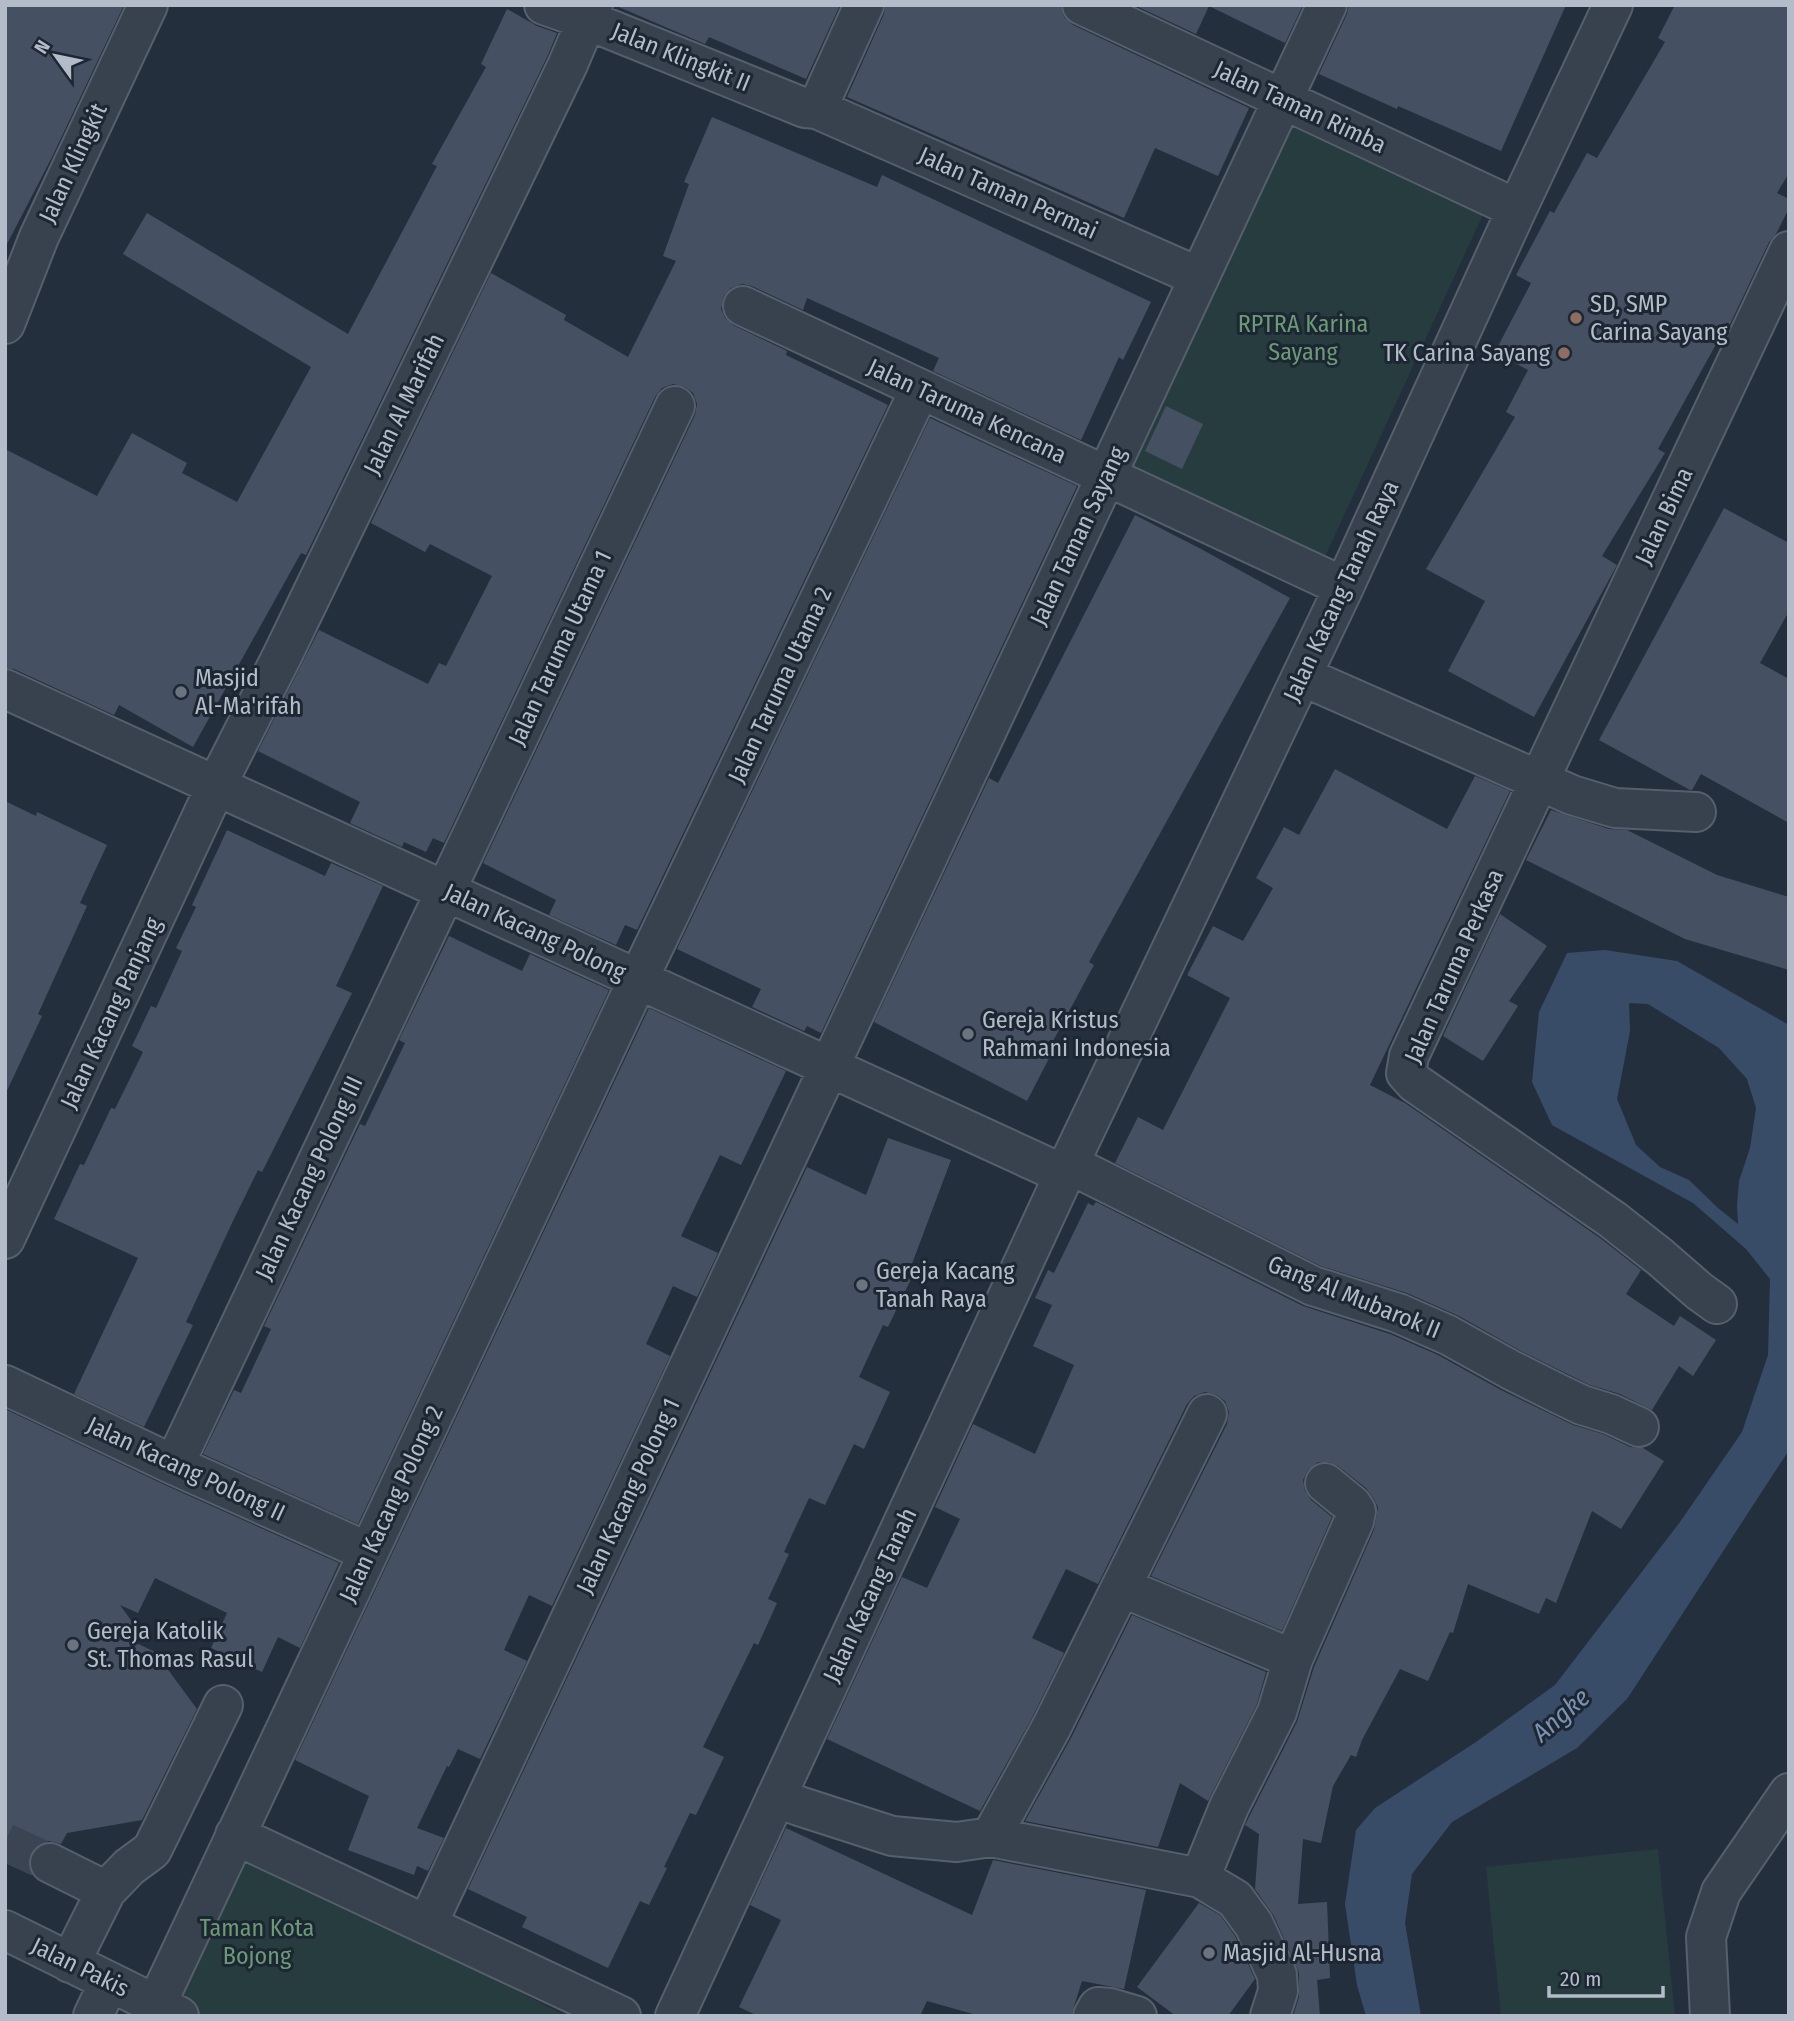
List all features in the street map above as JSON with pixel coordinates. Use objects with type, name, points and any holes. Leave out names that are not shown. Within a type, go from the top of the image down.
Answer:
[{"type":"street","name":"Jalan Klingkit","points":[[5,324],[39,237],[148,5]]},
{"type":"street","name":"Jalan Klingkit II","points":[[544,5],[590,12],[805,108],[817,109]]},
{"type":"street","points":[[817,109],[864,5]]},
{"type":"street","name":"Jalan Taman Sayang","points":[[829,1067],[1327,5]]},
{"type":"street","name":"Jalan Kacang Tanah Raya","points":[[1067,1169],[1344,587],[1613,5]]},
{"type":"street","name":"Jalan Taman Rimba","points":[[1088,6],[1517,209]]},
{"type":"street","name":"Jalan Al Marifah","points":[[216,786],[569,64],[590,12]]},
{"type":"street","name":"Jalan Taman Permai","points":[[817,109],[1199,277]]},
{"type":"street","name":"Jalan Bima","points":[[1539,780],[1789,251]]},
{"type":"street","name":"Jalan Taruma Kencana","points":[[743,306],[1344,587]]},
{"type":"street","name":"Jalan Taruma Utama 2","points":[[639,980],[920,389]]},
{"type":"street","name":"Jalan Taruma Utama 1","points":[[445,891],[674,406]]},
{"type":"street","points":[[1302,676],[1572,795],[1615,808],[1696,812]]},
{"type":"street","name":"Jalan Kacang Polong","points":[[5,689],[829,1067],[1067,1169]]},
{"type":"street","name":"Jalan Taruma Perkasa","points":[[1539,780],[1409,1056],[1406,1073],[1415,1083],[1613,1220],[1717,1304]]},
{"type":"street","name":"Jalan Kacang Panjang","points":[[5,1239],[216,786]]},
{"type":"street","name":"Jalan Kacang Polong III","points":[[174,1465],[445,891]]},
{"type":"street","name":"Jalan Kacang Polong 2","points":[[168,2010],[235,1835],[639,980]]},
{"type":"street","name":"Jalan Kacang Polong 1","points":[[427,1925],[829,1067]]},
{"type":"street","name":"Gang Al Mubarok II","points":[[1067,1169],[1313,1286],[1398,1314],[1448,1335],[1570,1399],[1639,1427]]},
{"type":"street","name":"Jalan Kacang Tanah","points":[[675,2016],[1067,1169]]},
{"type":"street","name":"Jalan Kacang Polong II","points":[[5,1385],[368,1552]]},
{"type":"street","points":[[991,1837],[1051,1728],[1207,1414]]},
{"type":"street","points":[[1200,1878],[1229,1807],[1276,1712],[1293,1659],[1354,1521],[1356,1511],[1352,1505],[1325,1483]]},
{"type":"street","points":[[1121,1587],[1293,1659]]},
{"type":"street","points":[[70,1962],[106,1891],[129,1867],[152,1850],[223,1705]]},
{"type":"street","points":[[1710,2016],[1706,1937],[1721,1892],[1789,1793]]},
{"type":"street","points":[[776,1797],[892,1836],[957,1842],[991,1837],[1200,1878],[1235,1899],[1254,1925],[1277,1975],[1278,1991],[1271,2015]]},
{"type":"street","points":[[235,1835],[621,2016]]},
{"type":"street","points":[[50,1863],[106,1891]]},
{"type":"street","name":"Jalan Pakis","points":[[5,1930],[168,2010]]},
{"type":"street","points":[[93,2016],[109,1982]]},
{"type":"street","points":[[1093,2016],[1098,2007],[1110,2007],[1137,2016]]},
{"type":"green space","name":"RPTRA Karina Sayang","points":[[1284,115],[1486,208],[1323,561],[1121,469]]},
{"type":"green space","name":"Taman Kota Bojong","points":[[224,1841],[566,2016],[198,2016],[163,1964]]},
{"type":"green space","points":[[1658,1849],[1675,2016],[1501,2016],[1486,1867]]},
{"type":"water","name":"Angke","points":[[1605,950],[1677,961],[1789,1025],[1789,1450],[1627,1699],[1577,1748],[1452,1822],[1412,1874],[1405,1923],[1421,2016],[1366,2016],[1357,1985],[1345,1904],[1356,1830],[1375,1808],[1476,1742],[1555,1685],[1680,1522],[1742,1432],[1768,1355],[1770,1279],[1746,1249],[1693,1203],[1552,1125],[1532,1082],[1539,1012],[1567,953]],"holes":[[[1629,1003],[1648,1004],[1719,1048],[1747,1079],[1756,1108],[1750,1148],[1739,1181],[1738,1224],[1689,1180],[1660,1167],[1636,1145],[1617,1099],[1630,1031]]]},
{"type":"building","points":[[5,5],[124,5],[52,157],[5,248]]},
{"type":"building","points":[[614,5],[840,5],[806,79],[709,37],[705,44]]},
{"type":"building","points":[[885,5],[1060,5],[1064,17],[1073,25],[1249,108],[1218,176],[1155,148],[1124,218],[847,97],[884,14]]},
{"type":"building","points":[[1134,5],[1303,5],[1285,43],[1209,6],[1196,34]]},
{"type":"building","points":[[1349,5],[1566,5],[1501,151],[1319,74]]},
{"type":"building","points":[[1675,5],[1789,5],[1789,173],[1777,193],[1789,199],[1789,208],[1769,242],[1722,341],[1719,339],[1658,449],[1665,453],[1602,556],[1617,565],[1534,717],[1448,671],[1485,601],[1426,569],[1515,417],[1506,412],[1528,370],[1495,352],[1531,283],[1516,275],[1550,211],[1554,213],[1587,153],[1597,158],[1665,42],[1658,38]]},
{"type":"building","points":[[507,9],[537,26],[557,33],[548,55],[306,555],[301,553],[193,747],[119,705],[114,715],[14,669],[5,668],[5,449],[97,496],[132,433],[187,463],[182,473],[237,502],[311,367],[123,254],[147,213],[348,334],[437,166],[432,164],[486,67],[481,64]]},
{"type":"building","points":[[712,117],[877,187],[882,175],[1151,302],[1123,360],[1119,357],[1081,440],[933,371],[939,358],[807,298],[803,310],[742,284],[731,288],[724,296],[721,309],[725,318],[733,325],[787,351],[786,355],[888,405],[637,930],[625,925],[616,945],[549,915],[556,900],[483,863],[695,415],[697,404],[693,393],[685,387],[673,384],[662,388],[655,397],[444,843],[433,838],[426,852],[404,842],[402,847],[350,823],[360,802],[258,751],[319,630],[428,684],[439,663],[446,666],[492,576],[430,544],[425,552],[371,523],[491,273],[566,315],[564,320],[628,357],[676,261],[663,256],[689,184],[684,182]]},
{"type":"building","points":[[1166,406],[1203,424],[1182,469],[1145,451]]},
{"type":"building","points":[[930,418],[1077,486],[821,1033],[807,1026],[804,1031],[752,1007],[761,989],[677,949]]},
{"type":"building","points":[[1724,508],[1789,543],[1789,611],[1760,663],[1789,679],[1789,823],[1701,774],[1690,790],[1599,740]]},
{"type":"building","points":[[1135,515],[1290,598],[1089,962],[1094,965],[1053,1041],[1057,1043],[1027,1101],[874,1022],[989,778],[998,783]]},
{"type":"building","points":[[1335,769],[1447,829],[1475,776],[1510,791],[1370,1085],[1405,1103],[1600,1238],[1641,1270],[1626,1294],[1674,1326],[1680,1316],[1716,1340],[1693,1376],[1679,1366],[1652,1410],[1620,1394],[1590,1385],[1459,1316],[1407,1293],[1321,1266],[1115,1163],[1138,1117],[1163,1130],[1230,998],[1187,975],[1213,926],[1243,941],[1273,888],[1256,878],[1284,827],[1299,835]]},
{"type":"building","points":[[5,801],[36,816],[37,812],[107,845],[80,903],[87,906],[38,1014],[42,1016],[5,1095]]},
{"type":"building","points":[[1551,810],[1609,829],[1627,830],[1717,875],[1789,897],[1789,970],[1685,939],[1526,860]]},
{"type":"building","points":[[227,830],[325,876],[331,863],[383,886],[336,986],[352,993],[262,1172],[258,1170],[232,1223],[186,1322],[193,1325],[144,1427],[74,1394],[138,1258],[54,1219],[80,1164],[84,1165],[111,1108],[115,1109],[143,1052],[132,1046],[151,1006],[156,1008],[182,951],[176,948],[196,907],[192,905]]},
{"type":"building","points":[[1500,914],[1547,946],[1509,1001],[1518,1006],[1483,1061],[1443,1036]]},
{"type":"building","points":[[449,936],[522,971],[530,954],[609,990],[358,1524],[203,1454],[234,1390],[241,1393],[271,1329],[264,1326],[360,1124],[365,1126],[405,1043],[399,1040]]},
{"type":"building","points":[[649,1008],[786,1071],[741,1165],[720,1155],[681,1236],[718,1253],[697,1297],[673,1286],[646,1344],[670,1356],[552,1606],[529,1595],[504,1650],[527,1661],[480,1759],[458,1749],[449,1767],[447,1766],[417,1828],[444,1838],[428,1871],[417,1866],[414,1875],[348,1850],[369,1796],[295,1760]]},
{"type":"building","points":[[888,1138],[951,1160],[907,1277],[911,1279],[888,1327],[883,1325],[859,1377],[890,1392],[864,1449],[854,1444],[825,1505],[809,1498],[784,1552],[789,1554],[768,1599],[777,1603],[758,1645],[754,1643],[703,1747],[724,1757],[696,1815],[690,1813],[649,1905],[640,1901],[608,1968],[522,1927],[527,1917],[468,1889],[807,1167],[866,1195]]},
{"type":"building","points":[[1096,1202],[1303,1306],[1390,1334],[1438,1355],[1573,1425],[1603,1434],[1630,1447],[1643,1448],[1664,1461],[1621,1529],[1592,1511],[1556,1603],[1546,1598],[1539,1614],[1468,1584],[1453,1633],[1450,1632],[1428,1681],[1400,1669],[1362,1740],[1356,1757],[1351,1755],[1333,1786],[1321,1843],[1303,1839],[1298,1904],[1327,1902],[1330,1978],[1317,1980],[1320,2016],[1293,2016],[1299,1997],[1299,1973],[1274,1916],[1255,1889],[1259,1834],[1245,1825],[1297,1722],[1314,1667],[1374,1530],[1378,1507],[1366,1488],[1338,1466],[1329,1462],[1318,1462],[1308,1470],[1303,1480],[1305,1491],[1311,1500],[1332,1517],[1282,1631],[1151,1576],[1227,1424],[1229,1412],[1225,1401],[1217,1395],[1205,1392],[1194,1396],[1187,1404],[1098,1584],[1066,1569],[1032,1638],[1064,1653],[1032,1718],[980,1811],[827,1739],[902,1577],[927,1588],[960,1519],[935,1507],[973,1424],[1035,1454],[1074,1365],[1033,1346],[1052,1305],[1035,1298],[1048,1270],[1054,1273],[1088,1203],[1093,1206]]},
{"type":"building","name":"Gereja Katolik St. Thomas Rasul","points":[[5,1409],[339,1563],[300,1648],[278,1637],[262,1672],[211,1648],[227,1613],[155,1578],[138,1613],[120,1605],[133,1623],[126,1638],[155,1652],[197,1709],[142,1820],[67,1833],[61,1844],[49,1841],[39,1844],[30,1854],[28,1865],[32,1875],[5,1863]]},
{"type":"building","points":[[1132,1615],[1266,1672],[1257,1704],[1208,1801],[1180,1783],[1158,1847],[1025,1821],[1071,1738]]},
{"type":"building","points":[[786,1828],[972,1915],[993,1860],[1146,1890],[1124,1989],[1082,1981],[1071,2016],[980,2016],[927,2001],[920,2016],[758,2016],[739,2007],[781,1920],[750,1905]]},
{"type":"building","name":"Masjid Al-Husna","points":[[1199,1903],[1220,1915],[1235,1936],[1255,1979],[1228,2016],[1176,2016],[1137,1987]]},
{"type":"tunnel","points":[[5,1842],[50,1863]]},
{"type":"place","name":"SD, SMP Carina Sayang","points":[[1576,318]]},
{"type":"place","name":"TK Carina Sayang","points":[[1564,353]]},
{"type":"place","name":"Masjid Al-Ma'rifah","points":[[181,692]]},
{"type":"place","name":"Gereja Kristus Rahmani Indonesia","points":[[968,1034]]},
{"type":"place","name":"Gereja Kacang Tanah Raya","points":[[862,1285]]},
{"type":"place","name":"Gereja Katolik St. Thomas Rasul","points":[[73,1645]]},
{"type":"place","name":"Masjid Al-Husna","points":[[1209,1953]]}]
